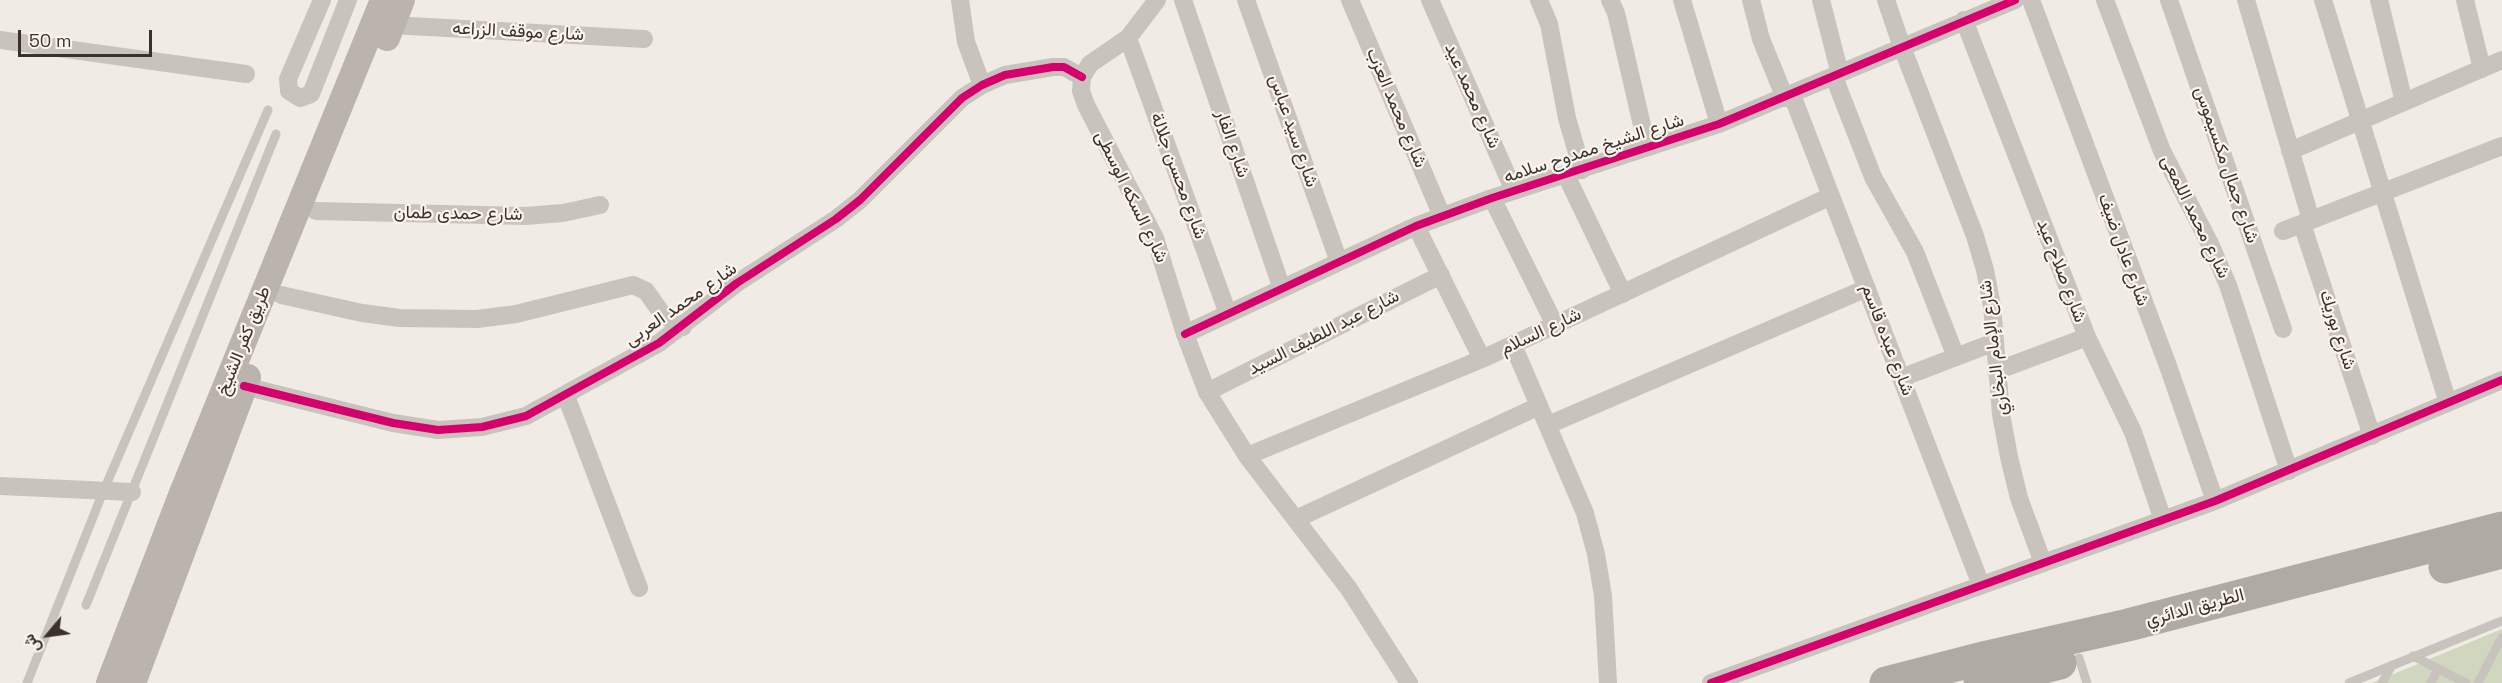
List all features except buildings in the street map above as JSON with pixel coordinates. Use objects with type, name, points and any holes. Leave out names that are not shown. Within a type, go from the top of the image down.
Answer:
[{"type":"highway","name":"الطريق الدائري","points":[[1886,683],[2128,625],[2502,528]]},
{"type":"highway","name":"الطريق الدائري","points":[[1980,683],[2083,670],[2502,552]]},
{"type":"street","points":[[322,0],[288,79],[289,91],[300,98],[311,94],[348,0]]},
{"type":"street","name":"طريق كفر الشيخ","points":[[133,683],[244,386],[316,210],[380,38],[383,0]]},
{"type":"street","name":"طريق كفر الشيخ","points":[[109,683],[182,493],[380,38],[402,0]]},
{"type":"street","points":[[960,0],[966,42],[982,85]]},
{"type":"street","points":[[1082,76],[1090,64],[1128,38],[1158,0]]},
{"type":"street","name":"شارع الفار","points":[[1183,0],[1282,289]]},
{"type":"street","name":"شارع سيد عباس","points":[[1246,0],[1339,262]]},
{"type":"street","name":"شارع محمد العزب","points":[[1350,0],[1442,216]]},
{"type":"street","name":"شارع محمد عيد","points":[[1430,0],[1514,191]]},
{"type":"street","points":[[1539,0],[1549,24],[1574,172],[1623,294]]},
{"type":"street","points":[[1610,0],[1616,13],[1647,147]]},
{"type":"street","points":[[1682,0],[1719,124]]},
{"type":"street","name":"شارع عبده قاسم","points":[[1752,0],[1761,39],[1789,96],[1831,196],[1981,585]]},
{"type":"street","points":[[1821,0],[1837,75],[1873,177],[1915,252],[1956,357]]},
{"type":"street","name":"شارع الإمام البخاري","points":[[1886,0],[1975,236],[1985,270],[1995,342],[2001,414],[2019,498],[2043,563]]},
{"type":"street","name":"شارع الشيخ ممدوح سلامه","points":[[1185,334],[1416,226],[1492,198],[1719,124],[1964,20],[1989,4],[2015,0]]},
{"type":"street","name":"شارع عادل ضيف","points":[[2031,0],[2168,366],[2215,501]]},
{"type":"street","name":"شارع محمد اللمعى","points":[[2106,0],[2162,151],[2211,246],[2228,285],[2289,471]]},
{"type":"street","name":"شارع جمال مكسيموس","points":[[2169,0],[2283,329]]},
{"type":"street","name":"شارع بوريك","points":[[2246,0],[2290,151],[2306,222],[2372,436]]},
{"type":"street","points":[[2323,0],[2448,403]]},
{"type":"street","points":[[2379,0],[2404,102]]},
{"type":"street","points":[[2465,0],[2482,69]]},
{"type":"street","name":"شارع صلاح عيد","points":[[1964,20],[2087,337],[2133,432],[2163,520]]},
{"type":"street","name":"شارع موقف الزراعه","points":[[380,38],[644,39]]},
{"type":"street","name":"شارع محسن جلالة","points":[[1128,38],[1228,314]]},
{"type":"street","points":[[0,40],[246,74]]},
{"type":"street","points":[[2290,151],[2502,60]]},
{"type":"street","name":"شارع محمد العربى","points":[[244,386],[393,423],[438,430],[483,427],[526,416],[659,343],[683,327],[737,283],[848,210],[944,114],[982,85],[1005,75],[1053,67],[1064,67],[1082,76]]},
{"type":"street","name":"شارع السكه الوسطى","points":[[1082,76],[1081,91],[1086,105],[1159,248],[1185,334],[1208,392],[1247,456],[1349,589],[1409,683]]},
{"type":"street","points":[[2283,231],[2502,146]]},
{"type":"street","name":"شارع السلام","points":[[1247,456],[1482,359],[1831,196]]},
{"type":"street","points":[[1492,198],[1555,325]]},
{"type":"street","name":"شارع حمدى طمان","points":[[316,210],[525,216],[563,213],[600,205]]},
{"type":"street","points":[[1416,226],[1482,359]]},
{"type":"street","name":"شارع عبد اللطيف السيد","points":[[1208,392],[1441,274]]},
{"type":"street","points":[[281,295],[391,317],[477,319],[516,315],[633,285],[646,291],[663,315],[683,327]]},
{"type":"street","points":[[1548,425],[1867,288]]},
{"type":"street","points":[[1996,371],[2087,337]]},
{"type":"street","points":[[1901,378],[1995,342]]},
{"type":"street","points":[[1512,345],[1585,513],[1596,554],[1603,596],[1608,683]]},
{"type":"street","points":[[1711,683],[2215,501],[2502,380]]},
{"type":"street","points":[[566,396],[639,588]]},
{"type":"street","points":[[1296,519],[1539,406]]},
{"type":"street","points":[[0,486],[132,492]]},
{"type":"lane","points":[[27,683],[103,492],[268,110]]},
{"type":"lane","points":[[86,605],[276,134]]},
{"type":"lane","points":[[2349,683],[2502,621]]},
{"type":"lane","points":[[2478,683],[2502,637]]},
{"type":"lane","points":[[2413,656],[2466,683]]},
{"type":"lane","points":[[2382,683],[2392,665]]},
{"type":"lane","points":[[2430,683],[2438,669]]},
{"type":"green space","points":[[2502,629],[2502,683],[2372,683]]},
{"type":"cycle path","points":[[1185,334],[1416,226],[1492,198],[1719,124],[2015,0]]},
{"type":"cycle path","points":[[244,386],[393,423],[438,430],[482,427],[526,416],[659,343],[737,283],[836,219],[860,200],[962,98],[982,85],[1005,75],[1053,67],[1064,67],[1082,77]]},
{"type":"cycle path","points":[[1711,683],[2215,501],[2502,380]]}]
